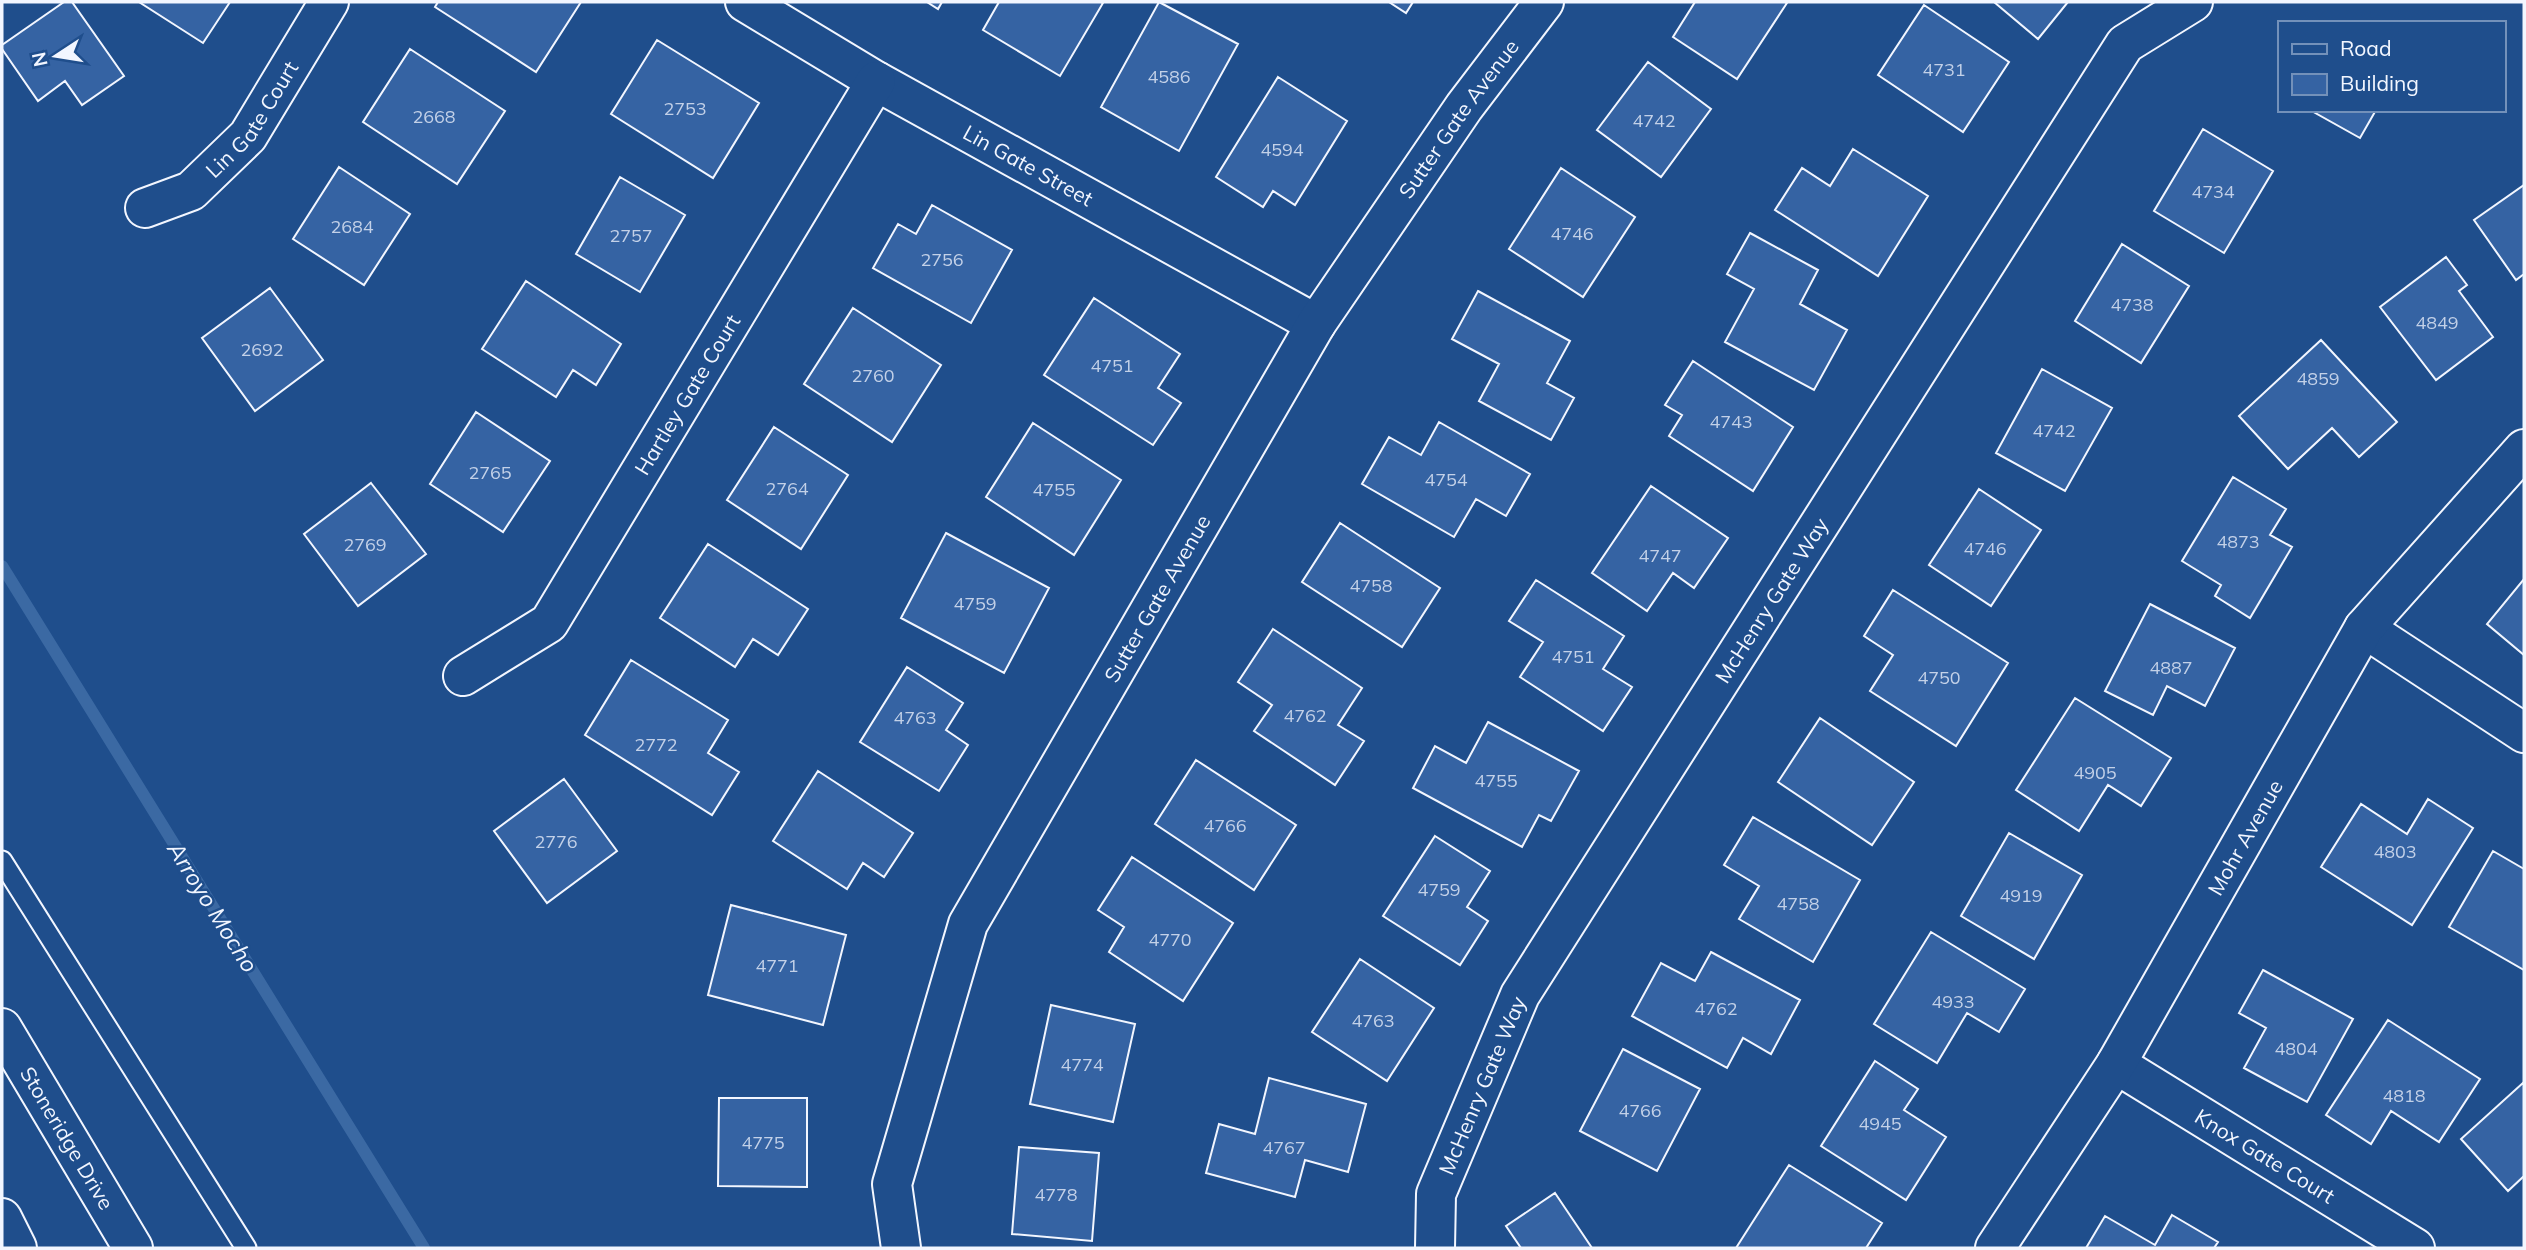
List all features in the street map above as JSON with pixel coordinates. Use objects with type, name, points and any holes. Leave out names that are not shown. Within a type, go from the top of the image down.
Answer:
[{"type":"street","name":"Lin Gate Court","points":[[145,208],[191,191],[248,136],[329,2]]},
{"type":"street","name":"Lin Gate Street","points":[[745,2],[876,81],[1315,324]]},
{"type":"street","name":"Sutter Gate Avenue","points":[[901,1248],[891,1184],[968,924],[1315,324],[1464,107],[1544,2]]},
{"type":"street","name":"McHenry Gate Way","points":[[1435,1248],[1436,1194],[1520,995],[2125,44],[2193,2]]},
{"type":"street","name":"Hartley Gate Court","points":[[463,676],[549,623],[876,81]]},
{"type":"street","name":"Mohr Avenue","points":[[1995,1248],[2116,1064],[2364,628],[2524,449]]},
{"type":"street","points":[[2364,628],[2524,733]]},
{"type":"street","name":"Stoneridge Drive","points":[[2,1028],[134,1248]]},
{"type":"street","name":"Knox Gate Court","points":[[2116,1064],[2415,1248]]},
{"type":"street","points":[[2,1218],[17,1248]]},
{"type":"lane","points":[[2,861],[246,1248]]},
{"type":"building","points":[[64,2],[72,2],[124,76],[82,105],[65,81],[38,101],[2,49],[2,45]]},
{"type":"building","points":[[139,2],[230,2],[203,43]]},
{"type":"building","points":[[438,2],[581,2],[536,72],[435,7]]},
{"type":"building","points":[[927,2],[942,2],[938,9]]},
{"type":"building","points":[[999,2],[1103,3],[1060,76],[983,30]]},
{"type":"building","points":[[1159,2],[1238,44],[1179,151],[1101,107]]},
{"type":"building","points":[[1389,2],[1413,2],[1406,13]]},
{"type":"building","points":[[1695,2],[1787,3],[1737,79],[1673,37]]},
{"type":"building","points":[[1994,2],[2068,2],[2038,39]]},
{"type":"building","points":[[1924,5],[2009,62],[1963,132],[1878,75]]},
{"type":"building","points":[[657,40],[759,103],[713,178],[611,114]]},
{"type":"building","points":[[410,49],[505,111],[457,184],[363,122]]},
{"type":"building","points":[[1648,62],[1711,109],[1661,177],[1597,130]]},
{"type":"building","points":[[1278,77],[1347,121],[1295,205],[1273,191],[1263,207],[1216,177]]},
{"type":"building","points":[[2314,112],[2375,112],[2360,138]]},
{"type":"building","points":[[2203,129],[2273,171],[2224,253],[2154,211]]},
{"type":"building","points":[[1853,149],[1928,196],[1878,276],[1775,210],[1802,168],[1830,186]]},
{"type":"building","points":[[339,167],[410,214],[364,285],[293,239]]},
{"type":"building","points":[[1561,168],[1635,217],[1583,297],[1509,249]]},
{"type":"building","points":[[620,177],[685,215],[640,292],[576,254]]},
{"type":"building","points":[[2524,185],[2524,274],[2516,280],[2474,220]]},
{"type":"building","points":[[932,205],[1012,250],[971,323],[873,268],[898,224],[916,234]]},
{"type":"building","points":[[1750,233],[1818,270],[1800,304],[1847,330],[1814,390],[1725,342],[1754,289],[1727,274]]},
{"type":"building","points":[[2122,244],[2189,286],[2141,363],[2075,321]]},
{"type":"building","points":[[2446,257],[2467,285],[2459,291],[2493,337],[2436,380],[2380,307]]},
{"type":"building","points":[[526,281],[621,344],[596,385],[573,370],[556,397],[482,349]]},
{"type":"building","points":[[270,288],[323,360],[255,411],[202,338]]},
{"type":"building","points":[[1478,291],[1570,341],[1547,383],[1574,398],[1551,440],[1479,401],[1499,364],[1452,339]]},
{"type":"building","points":[[1094,298],[1180,354],[1158,388],[1181,403],[1153,445],[1044,375]]},
{"type":"building","points":[[853,308],[941,365],[892,442],[804,384]]},
{"type":"building","points":[[2321,340],[2397,422],[2359,457],[2332,428],[2288,469],[2239,416]]},
{"type":"building","points":[[1693,361],[1793,427],[1753,491],[1669,436],[1682,415],[1665,405]]},
{"type":"building","points":[[2042,369],[2112,408],[2065,491],[1996,453]]},
{"type":"building","points":[[476,412],[550,461],[503,532],[430,484]]},
{"type":"building","points":[[1439,422],[1530,474],[1506,516],[1476,499],[1454,537],[1362,484],[1389,437],[1421,455]]},
{"type":"building","points":[[1033,423],[1121,480],[1074,555],[986,497]]},
{"type":"building","points":[[774,427],[848,475],[801,549],[727,500]]},
{"type":"building","points":[[2233,477],[2286,509],[2270,535],[2292,547],[2250,618],[2215,596],[2221,585],[2182,561]]},
{"type":"building","points":[[371,483],[426,554],[358,606],[304,534]]},
{"type":"building","points":[[1651,486],[1728,538],[1694,588],[1673,573],[1647,611],[1592,573]]},
{"type":"building","points":[[1979,489],[2041,530],[1991,606],[1929,565]]},
{"type":"building","points":[[1340,523],[1440,588],[1402,647],[1302,582]]},
{"type":"building","points":[[946,533],[1049,588],[1004,673],[901,618]]},
{"type":"building","points":[[708,544],[808,609],[778,655],[753,639],[735,667],[660,618]]},
{"type":"building","points":[[2524,579],[2524,655],[2487,624]]},
{"type":"building","points":[[1536,580],[1624,636],[1603,669],[1632,687],[1603,731],[1520,677],[1543,642],[1509,621]]},
{"type":"building","points":[[1893,590],[2008,663],[1956,746],[1870,691],[1893,655],[1864,636]]},
{"type":"building","points":[[2150,604],[2235,648],[2205,706],[2167,686],[2153,715],[2105,691]]},
{"type":"building","points":[[1273,629],[1362,688],[1338,725],[1364,741],[1335,785],[1254,731],[1272,705],[1238,682]]},
{"type":"building","points":[[631,660],[728,720],[708,753],[739,772],[712,815],[585,735]]},
{"type":"building","points":[[907,667],[963,703],[946,730],[968,745],[939,791],[860,742]]},
{"type":"building","points":[[2075,698],[2171,758],[2141,806],[2108,785],[2079,831],[2016,790]]},
{"type":"building","points":[[1820,718],[1914,782],[1872,845],[1778,782]]},
{"type":"building","points":[[1488,722],[1579,771],[1551,821],[1539,815],[1522,847],[1413,788],[1435,746],[1466,763]]},
{"type":"building","points":[[1196,760],[1296,825],[1254,890],[1155,824]]},
{"type":"building","points":[[818,771],[913,833],[884,877],[863,863],[847,889],[773,841]]},
{"type":"building","points":[[564,779],[617,851],[547,903],[494,831]]},
{"type":"building","points":[[2428,799],[2473,828],[2412,925],[2321,867],[2361,804],[2407,834]]},
{"type":"building","points":[[1753,817],[1860,880],[1813,962],[1739,919],[1759,886],[1724,865]]},
{"type":"building","points":[[2009,833],[2082,875],[2034,959],[1961,916]]},
{"type":"building","points":[[1435,836],[1490,871],[1467,907],[1488,921],[1460,965],[1383,916]]},
{"type":"building","points":[[2493,851],[2524,869],[2524,970],[2449,927]]},
{"type":"building","points":[[1132,857],[1233,923],[1183,1001],[1109,952],[1124,927],[1098,910]]},
{"type":"building","points":[[731,905],[846,935],[823,1025],[708,995]]},
{"type":"building","points":[[1931,932],[2025,989],[1999,1032],[1967,1013],[1937,1063],[1874,1024]]},
{"type":"building","points":[[1711,952],[1800,1000],[1771,1054],[1743,1038],[1727,1068],[1632,1016],[1661,963],[1695,981]]},
{"type":"building","points":[[1360,959],[1434,1008],[1387,1081],[1312,1032]]},
{"type":"building","points":[[2263,970],[2353,1019],[2307,1102],[2244,1068],[2266,1028],[2239,1013]]},
{"type":"building","points":[[1051,1005],[1135,1024],[1113,1122],[1030,1104]]},
{"type":"building","points":[[2388,1020],[2480,1079],[2439,1142],[2391,1111],[2371,1144],[2326,1115]]},
{"type":"building","points":[[1623,1049],[1700,1089],[1657,1171],[1580,1131]]},
{"type":"building","points":[[1875,1061],[1918,1089],[1904,1110],[1946,1137],[1906,1200],[1821,1146]]},
{"type":"building","points":[[1269,1078],[1366,1104],[1348,1172],[1305,1160],[1295,1197],[1206,1173],[1219,1124],[1255,1134]]},
{"type":"building","points":[[2524,1082],[2524,1176],[2508,1191],[2461,1139]]},
{"type":"building","points":[[719,1098],[807,1098],[807,1187],[718,1186]]},
{"type":"building","points":[[1019,1147],[1099,1153],[1092,1241],[1012,1234]]},
{"type":"building","points":[[1789,1165],[1882,1223],[1866,1248],[1736,1248]]},
{"type":"building","points":[[1555,1193],[1592,1248],[1521,1248],[1506,1226]]},
{"type":"building","points":[[2172,1215],[2218,1242],[2214,1248],[2086,1248],[2105,1216],[2155,1245]]},
{"type":"waterway","name":"Arroyo Mocho","points":[[2,566],[424,1248]]}]
